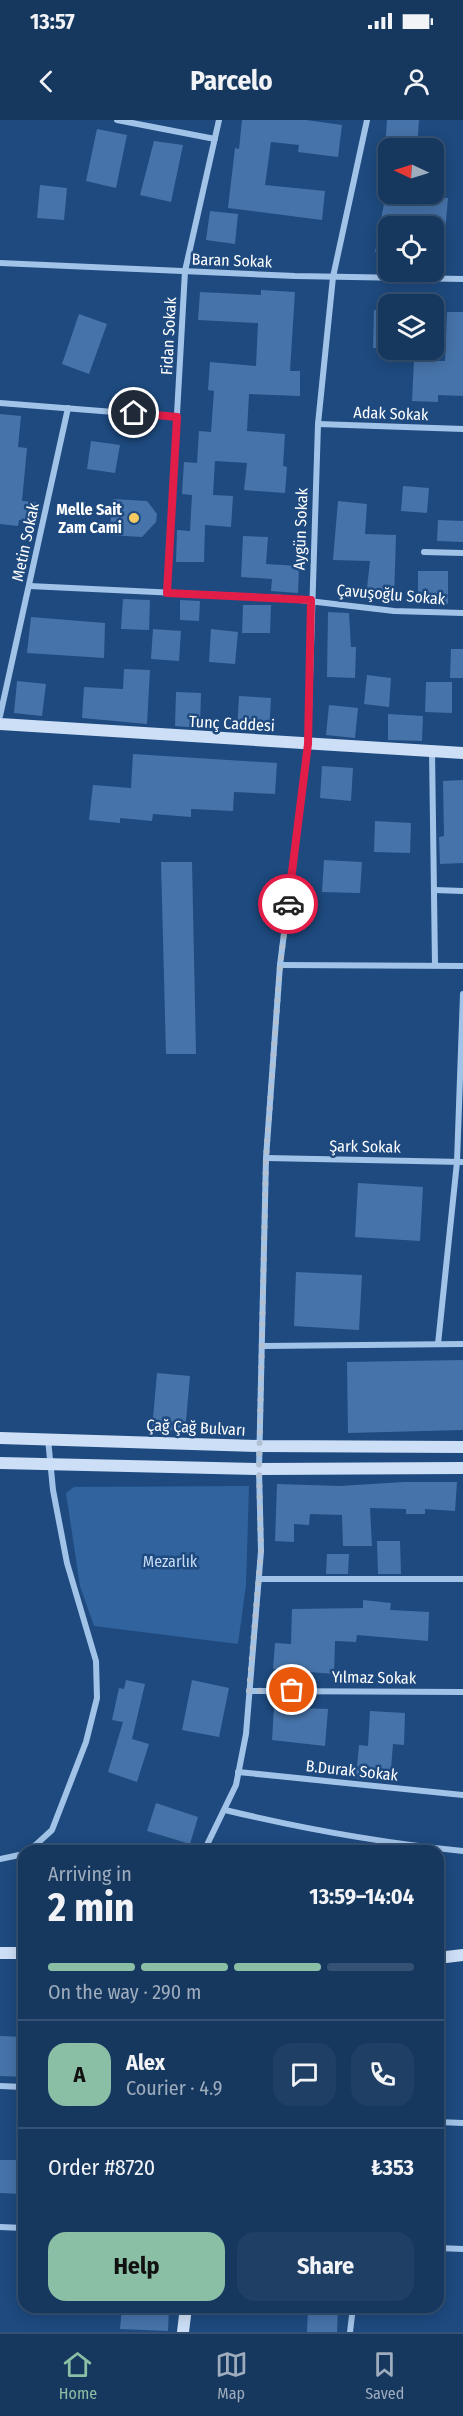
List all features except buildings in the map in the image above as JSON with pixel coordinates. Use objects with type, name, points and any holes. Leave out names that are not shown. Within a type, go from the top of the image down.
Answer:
[{"type":"main road","name":"Tunç Caddesi","points":[[0,724],[463,753]]},
{"type":"main road","name":"Çağ Çağ Bulvarı","points":[[0,1438],[259,1446],[463,1447]]},
{"type":"main road","points":[[0,1463],[259,1469],[463,1468]]},
{"type":"main road","points":[[0,1953],[18,1953]]},
{"type":"main road","points":[[444,1957],[463,1955]]},
{"type":"main road","points":[[183,2332],[185,2313]]},
{"type":"street","points":[[117,120],[214,139]]},
{"type":"street","name":"Fidan Sokak","points":[[167,593],[185,271],[219,120]]},
{"type":"street","name":"Aygün Sokak","points":[[207,1845],[225,1810],[238,1772],[246,1734],[261,1551],[259,1446],[266,1158],[280,965],[308,744],[318,424],[333,277],[367,120]]},
{"type":"street","name":"Baran Sokak","points":[[0,263],[333,277],[463,279]]},
{"type":"street","points":[[0,403],[177,417]]},
{"type":"street","name":"Metin Sokak","points":[[0,716],[68,408]]},
{"type":"street","name":"Adak Sokak","points":[[318,424],[463,429]]},
{"type":"street","points":[[424,552],[463,553]]},
{"type":"street","name":"Çavuşoğlu Sokak","points":[[29,586],[311,600],[394,611],[463,613]]},
{"type":"street","points":[[432,752],[435,965]]},
{"type":"street","points":[[434,890],[463,891]]},
{"type":"street","points":[[280,965],[463,966]]},
{"type":"street","points":[[438,1344],[460,1162],[463,994]]},
{"type":"street","name":"Şark Sokak","points":[[266,1158],[460,1162]]},
{"type":"street","points":[[263,1346],[463,1344]]},
{"type":"street","points":[[36,1845],[52,1830],[86,1742],[97,1698],[96,1661],[67,1563],[53,1490],[48,1438]]},
{"type":"street","points":[[259,1579],[463,1579]]},
{"type":"street","name":"Yılmaz Sokak","points":[[249,1691],[463,1692]]},
{"type":"street","name":"B.Durak Sokak","points":[[238,1772],[463,1795]]},
{"type":"street","points":[[225,1810],[316,1832],[397,1845]]},
{"type":"street","points":[[444,1849],[463,1851]]},
{"type":"street","points":[[0,1859],[18,1855]]},
{"type":"street","points":[[0,2086],[18,2087]]},
{"type":"street","points":[[444,2122],[463,2123]]},
{"type":"street","points":[[0,2227],[18,2228]]},
{"type":"street","points":[[444,2248],[463,2249]]},
{"type":"street","points":[[350,2332],[352,2313]]},
{"type":"green space","name":"Mezarlık","points":[[249,1486],[246,1585],[238,1644],[94,1626],[80,1586],[66,1493],[74,1487]]},
{"type":"way so far","points":[[288,904],[280,965],[266,1158],[259,1446],[261,1551],[249,1691],[292,1690]]},
{"type":"place","name":"Melle Sait Zam Cami","points":[[134,518]]},
{"type":"route","points":[[134,413],[177,417],[167,593],[311,600],[308,744],[288,904]]}]
